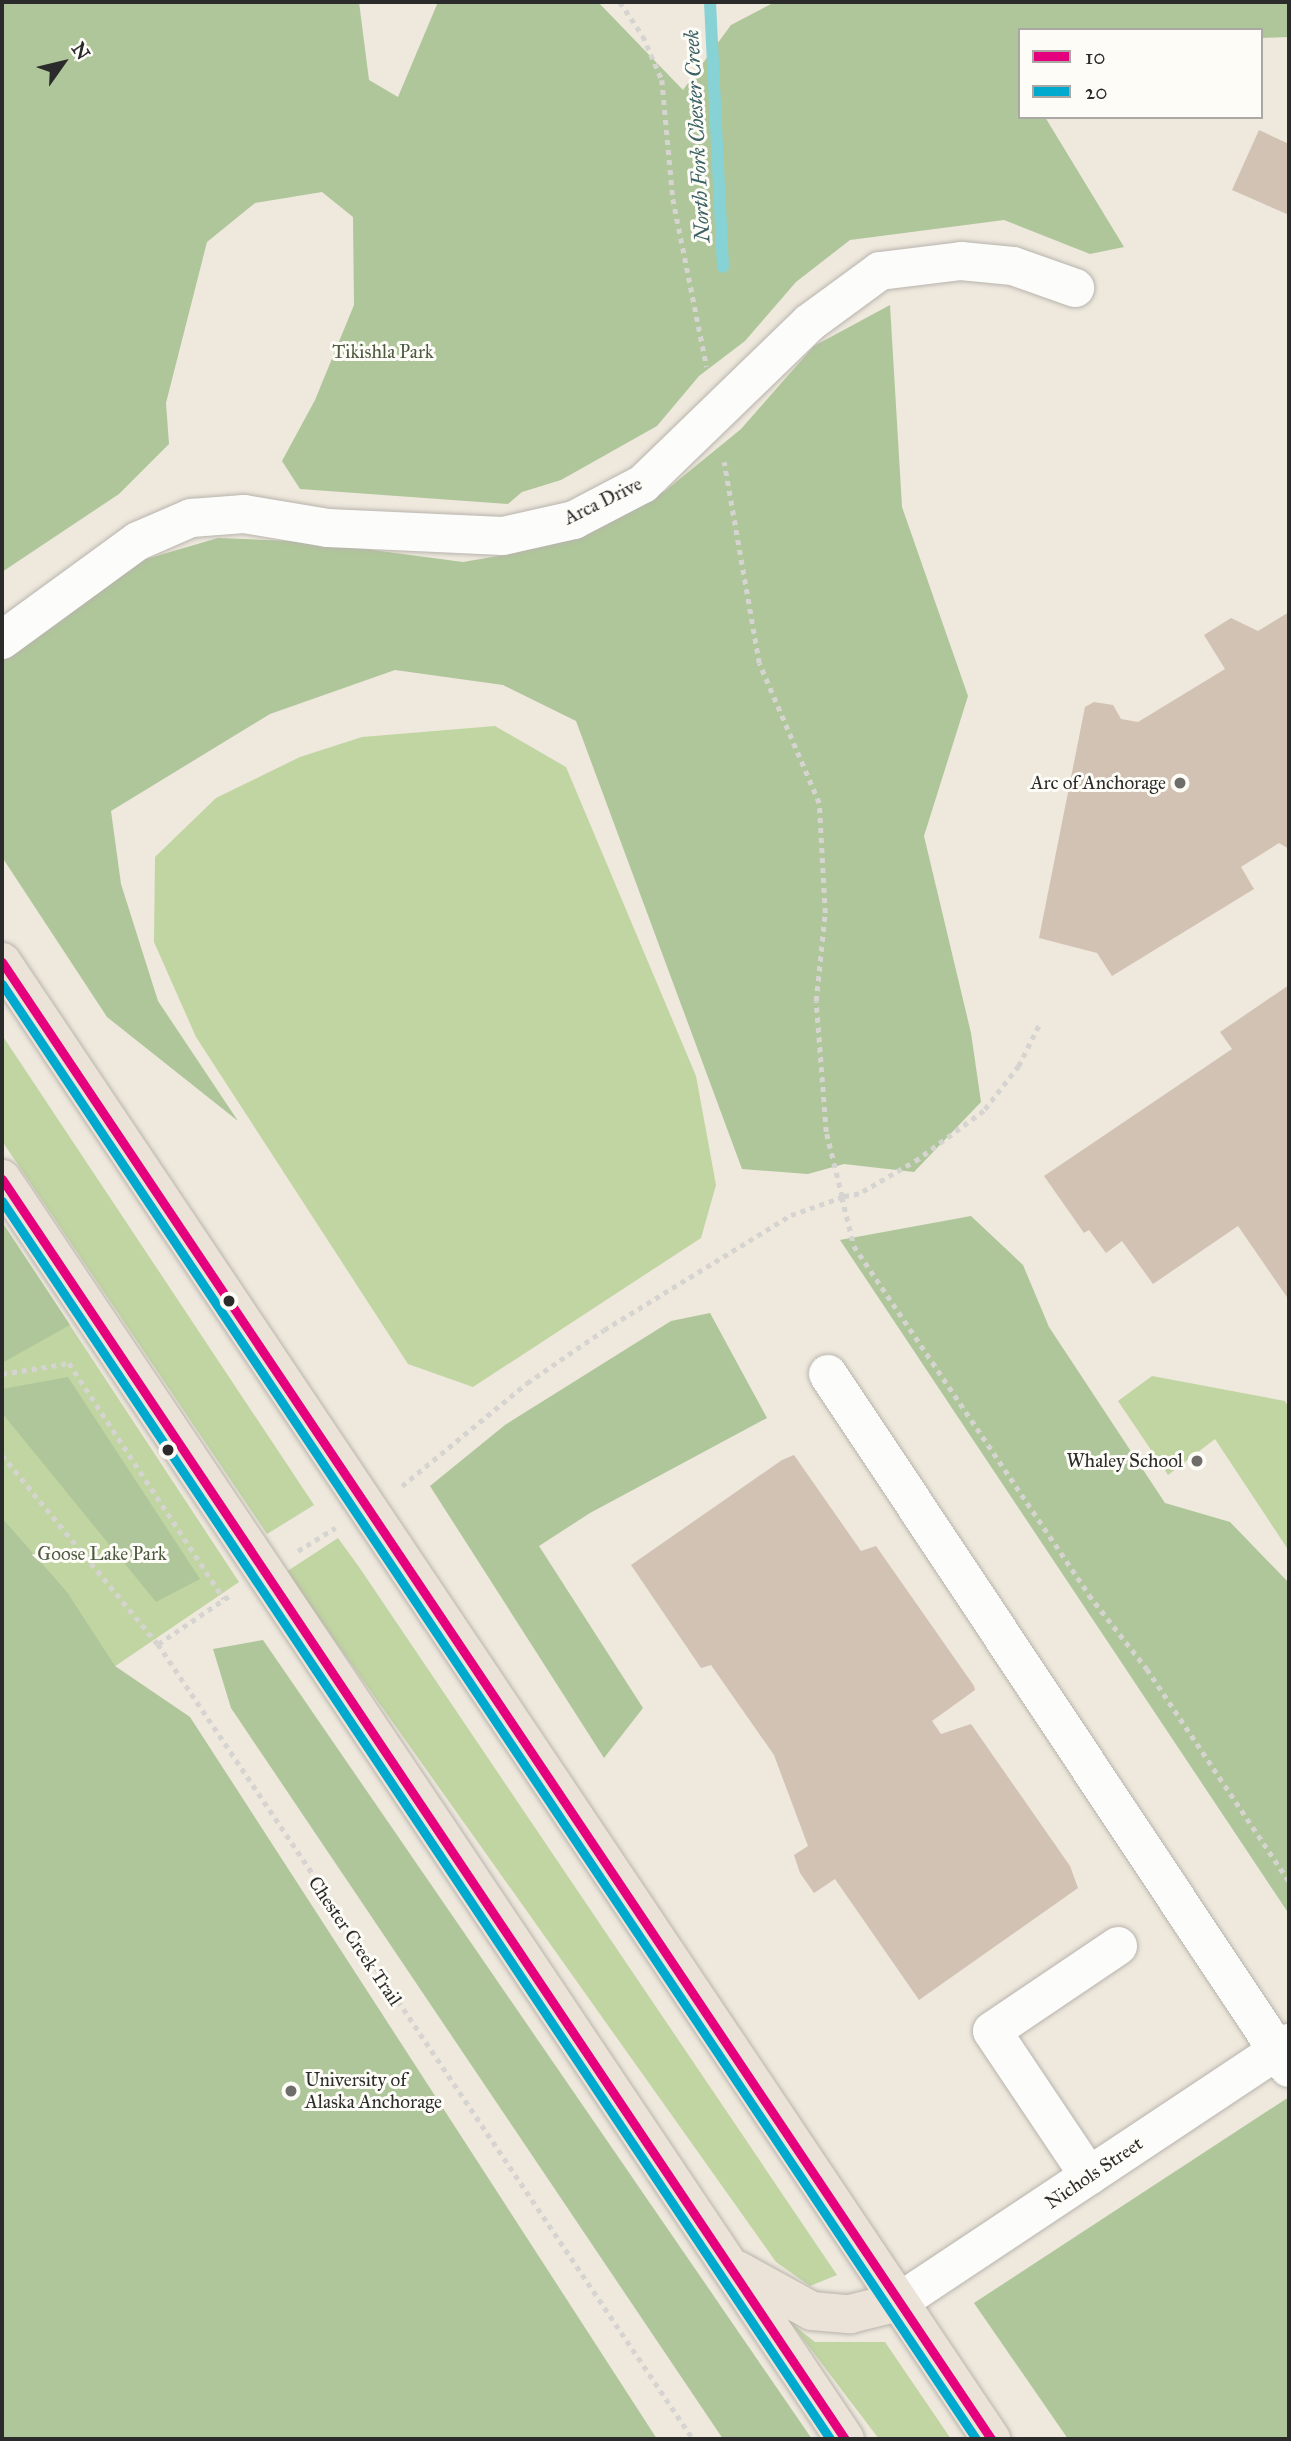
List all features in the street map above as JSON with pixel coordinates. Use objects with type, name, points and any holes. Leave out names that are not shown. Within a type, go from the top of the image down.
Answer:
[{"type":"main road","points":[[2,962],[991,2439]]},
{"type":"main road","points":[[2,1179],[845,2439]]},
{"type":"main road","points":[[726,2263],[812,2311],[850,2314],[899,2302]]},
{"type":"street","name":"Arca Drive","points":[[2,640],[138,541],[191,518],[244,514],[328,528],[503,536],[574,520],[643,484],[809,323],[880,271],[961,261],[1013,266],[1075,289]]},
{"type":"street","points":[[828,1374],[1285,2054]]},
{"type":"street","points":[[1089,2176],[992,2031],[1118,1946]]},
{"type":"street","name":"Nichols Street","points":[[899,2302],[1089,2176],[1285,2054]]},
{"type":"path","points":[[819,803],[825,913],[816,1001],[826,1132],[854,1246],[1088,1595],[1147,1669],[1289,1881]]},
{"type":"path","points":[[445,1448],[604,1330],[792,1215],[842,1197],[859,1194],[919,1159],[984,1111],[1019,1066],[1039,1026]]},
{"type":"path","points":[[2,1374],[69,1363],[224,1599],[158,1644]]},
{"type":"path","name":"Chester Creek Trail","points":[[2,1455],[158,1644],[692,2439]]},
{"type":"green space","name":"Tikishla Park","points":[[2,2],[359,2],[369,80],[398,97],[438,2],[598,2],[683,90],[731,25],[775,2],[1289,2],[1289,37],[1263,38],[1263,28],[1018,28],[1018,119],[1046,119],[1124,247],[1090,254],[1004,220],[850,240],[796,282],[745,341],[699,376],[657,426],[561,480],[522,492],[508,504],[300,489],[282,461],[315,400],[354,305],[353,217],[322,192],[255,203],[207,242],[166,403],[169,444],[119,494],[2,572]]},
{"type":"green space","points":[[890,305],[902,507],[968,696],[924,836],[971,1033],[981,1102],[914,1172],[844,1164],[808,1174],[742,1169],[576,721],[503,685],[395,670],[270,714],[111,811],[121,884],[158,1001],[238,1121],[107,1017],[2,857],[2,657],[31,632],[146,559],[218,538],[312,542],[463,562],[516,553],[586,530],[665,491],[741,429],[814,346]]},
{"type":"green space","points":[[495,726],[566,767],[696,1076],[716,1185],[701,1238],[473,1387],[408,1364],[196,1037],[154,942],[155,857],[216,798],[300,757],[362,737]]},
{"type":"green space","points":[[2,1035],[314,1505],[267,1534],[2,1141]]},
{"type":"green space","points":[[971,1216],[1023,1265],[1049,1327],[1165,1503],[1230,1522],[1289,1583],[1289,1914],[840,1240]]},
{"type":"green space","name":"Goose Lake Park","points":[[2,1222],[239,1582],[2,1743]]},
{"type":"green space","points":[[2,1222],[70,1325],[2,1363]]},
{"type":"green space","points":[[710,1313],[767,1418],[590,1513],[539,1546],[643,1708],[604,1758],[430,1486],[505,1425],[671,1321]]},
{"type":"green space","points":[[1152,1376],[1285,1401],[1289,1408],[1289,1551],[1215,1439],[1168,1475],[1118,1401]]},
{"type":"green space","points":[[68,1377],[200,1579],[156,1602],[2,1413],[2,1389]]},
{"type":"green space","name":"University of Alaska Anchorage","points":[[2,1518],[67,1592],[115,1666],[190,1717],[657,2439],[2,2439]]},
{"type":"green space","points":[[338,1538],[837,2275],[810,2286],[776,2262],[286,1572]]},
{"type":"green space","points":[[263,1640],[812,2439],[723,2439],[231,1708],[213,1649]]},
{"type":"green space","points":[[1289,2097],[1289,2439],[1068,2439],[974,2303]]},
{"type":"green space","points":[[791,2323],[815,2342],[885,2342],[951,2439],[879,2439]]},
{"type":"building","points":[[1259,130],[1289,144],[1289,215],[1232,190]]},
{"type":"building","name":"Arc of Anchorage","points":[[1289,612],[1289,849],[1279,843],[1241,867],[1254,889],[1112,976],[1097,953],[1039,938],[1085,707],[1094,702],[1113,705],[1121,719],[1138,722],[1225,669],[1204,635],[1231,618],[1258,631]]},
{"type":"building","points":[[1289,985],[1289,1300],[1238,1226],[1153,1284],[1122,1241],[1106,1253],[1089,1230],[1084,1233],[1044,1176],[1232,1049],[1220,1032]]},
{"type":"building","points":[[794,1455],[861,1551],[876,1546],[974,1686],[975,1690],[932,1721],[941,1734],[971,1724],[1070,1866],[1078,1888],[919,2000],[835,1879],[814,1893],[800,1873],[794,1855],[808,1846],[774,1755],[711,1665],[701,1668],[631,1565],[782,1460]]},
{"type":"waterway","name":"North Fork Chester Creek","points":[[710,2],[723,267]]},
{"type":"transit line","name":"10","points":[[2,962],[991,2439]]},
{"type":"transit line","name":"20","points":[[2,984],[976,2439]]},
{"type":"transit line","name":"10","points":[[2,1179],[845,2439]]},
{"type":"transit line","name":"20","points":[[2,1201],[830,2439]]},
{"type":"place","name":"Arc of Anchorage","points":[[1180,783]]},
{"type":"place","name":"Whaley School","points":[[1197,1461]]},
{"type":"place","name":"University of Alaska Anchorage","points":[[291,2091]]}]
